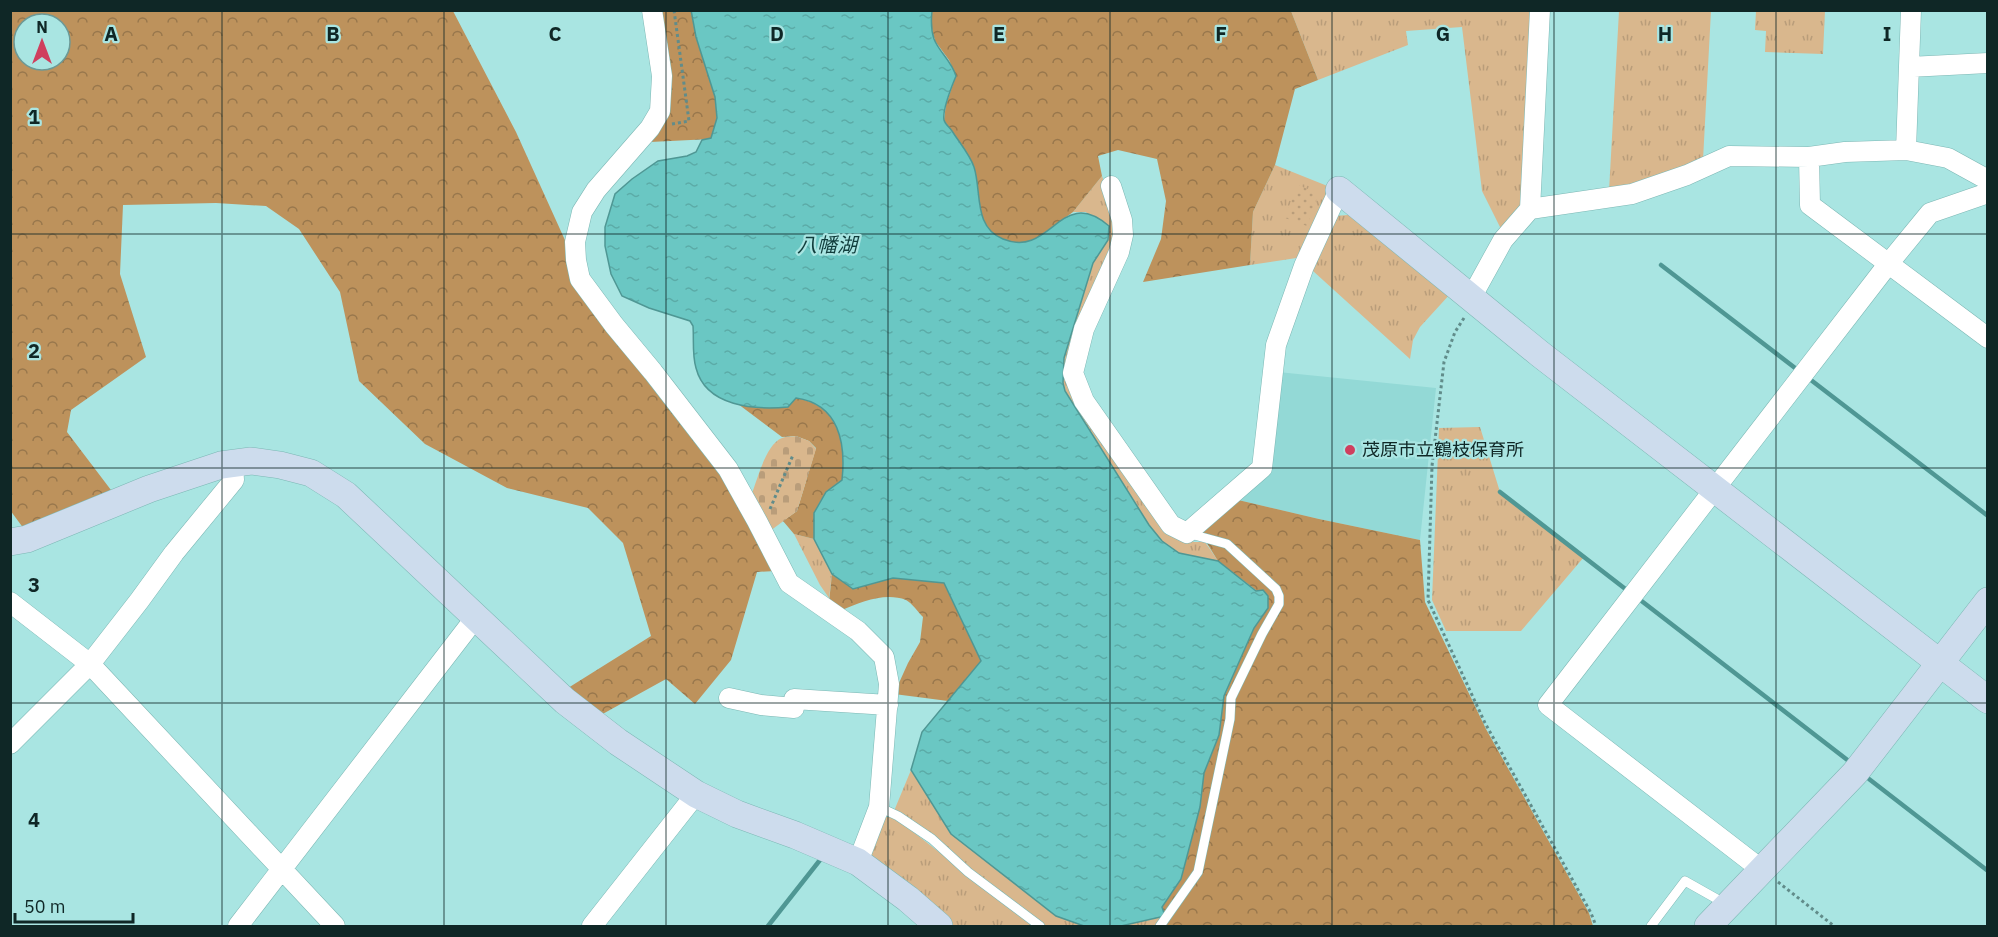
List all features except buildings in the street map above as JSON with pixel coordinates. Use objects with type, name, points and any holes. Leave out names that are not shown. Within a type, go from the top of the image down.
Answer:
[{"type":"street","points":[[652,10],[662,76],[660,111],[650,128],[596,190],[582,212],[575,242],[580,279],[728,469],[789,583],[858,631],[884,657],[889,684],[879,807],[858,862]]},
{"type":"street","points":[[1473,300],[1503,240],[1530,209],[1540,10]]},
{"type":"street","points":[[1906,150],[1911,10]]},
{"type":"street","points":[[1909,67],[1988,63]]},
{"type":"street","points":[[1530,209],[1632,194],[1687,175],[1730,156],[1809,157],[1845,152],[1906,150],[1948,158],[1988,180]]},
{"type":"street","points":[[1809,157],[1810,205],[1988,338]]},
{"type":"street","points":[[1111,186],[1122,220],[1123,236],[1119,252],[1084,329],[1073,373],[1084,401],[1171,525],[1187,533],[1262,468],[1276,345],[1304,266],[1339,190],[1473,300],[1988,700]]},
{"type":"street","points":[[1762,870],[1548,705],[1930,213],[1988,193]]},
{"type":"street","points":[[10,542],[27,539],[159,486],[221,465],[252,461],[311,473],[346,495],[565,701],[618,742],[696,794],[737,814],[795,835],[858,862],[908,899],[939,927]]},
{"type":"street","points":[[10,744],[90,664],[174,553],[234,480],[233,463]]},
{"type":"street","points":[[1708,927],[1855,773],[1988,601]]},
{"type":"street","points":[[10,602],[90,664],[334,927]]},
{"type":"street","points":[[238,927],[476,617]]},
{"type":"street","points":[[729,698],[762,705],[794,708],[794,699],[888,705]]},
{"type":"street","points":[[592,927],[696,794]]},
{"type":"lane","points":[[1160,927],[1198,872],[1230,719],[1231,698],[1279,603],[1276,589],[1227,544],[1187,533]]},
{"type":"lane","points":[[879,807],[898,816],[932,839],[968,872],[1040,927]]},
{"type":"lane","points":[[1651,927],[1685,881],[1728,905]]},
{"type":"path","points":[[1473,300],[1455,332],[1444,362],[1432,466],[1428,600],[1485,723],[1591,913],[1596,927]]},
{"type":"path","points":[[764,534],[769,513],[793,454]]},
{"type":"path","points":[[1762,870],[1834,927]]},
{"type":"shaded area","name":"茂原市立鶴枝保育所","points":[[1278,372],[1436,388],[1420,540],[1234,499],[1269,469]]},
{"type":"green space","points":[[10,11],[453,11],[516,132],[569,249],[733,488],[775,571],[757,572],[731,660],[695,704],[666,679],[599,716],[568,688],[651,636],[623,543],[588,508],[507,488],[425,444],[359,381],[340,292],[299,229],[266,206],[216,203],[123,205],[120,274],[146,357],[71,410],[67,432],[114,494],[24,529],[10,510]]},
{"type":"green space","points":[[661,11],[691,11],[696,37],[715,97],[717,118],[711,139],[650,142]]},
{"type":"green space","points":[[932,11],[1291,11],[1318,80],[1295,89],[1275,165],[1253,212],[1250,265],[1143,282],[1161,239],[1166,201],[1157,159],[1118,150],[1098,156],[1102,176],[1073,212],[1034,241],[1015,243],[991,232],[982,218],[974,166],[944,120],[946,104],[956,76],[949,60],[935,41],[931,25]]},
{"type":"green space","points":[[1291,11],[1533,11],[1522,212],[1503,233],[1482,191],[1462,27],[1406,31],[1408,45],[1318,80]]},
{"type":"green space","points":[[1619,11],[1711,11],[1703,160],[1677,173],[1609,191]]},
{"type":"green space","points":[[1756,11],[1825,11],[1823,54],[1765,52],[1766,31],[1755,30]]},
{"type":"green space","points":[[1275,165],[1330,187],[1303,257],[1250,265],[1253,212]]},
{"type":"green space","points":[[1102,176],[1116,216],[1118,235],[1069,371],[1165,526],[1194,542],[1205,542],[1218,561],[1179,553],[1162,541],[1149,525],[1065,391],[1064,358],[1093,263],[1108,240],[1086,212],[1073,212]]},
{"type":"green space","points":[[1297,185],[1319,193],[1307,226],[1285,218]]},
{"type":"green space","points":[[1348,215],[1407,257],[1451,293],[1420,327],[1413,340],[1410,359],[1313,271],[1334,216]]},
{"type":"green space","points":[[796,398],[810,402],[831,417],[841,440],[843,453],[842,480],[827,493],[818,505],[814,539],[794,534],[783,521],[797,511],[816,448],[809,441],[796,436],[782,437],[738,404],[760,408]]},
{"type":"green space","points":[[1480,427],[1500,492],[1584,557],[1521,631],[1446,631],[1432,600],[1439,428]]},
{"type":"green space","points":[[796,436],[809,441],[816,449],[797,511],[770,531],[752,493],[771,447],[782,438]]},
{"type":"green space","points":[[1234,499],[1420,540],[1425,602],[1486,729],[1589,913],[1593,926],[1162,926],[1165,916],[1162,907],[1181,879],[1200,807],[1204,773],[1219,735],[1224,697],[1254,628],[1268,608],[1257,591],[1218,561],[1198,529]]},
{"type":"green space","points":[[794,534],[814,539],[832,574],[829,598],[820,585]]},
{"type":"green space","points":[[832,574],[853,589],[893,578],[944,583],[981,661],[948,701],[894,694],[920,642],[923,617],[906,600],[890,597],[865,601],[842,610],[829,602]]},
{"type":"green space","points":[[911,770],[951,834],[1056,916],[1084,926],[1045,926],[973,871],[916,823],[894,811]]},
{"type":"green space","points":[[884,817],[894,817],[1034,926],[952,926],[870,859]]},
{"type":"green space","points":[[1165,916],[1156,926],[1121,926]]},
{"type":"water","name":"八幡湖","points":[[691,10],[932,11],[934,39],[956,76],[946,104],[944,120],[972,162],[980,208],[987,226],[1003,239],[1020,242],[1033,240],[1067,217],[1079,213],[1092,215],[1109,226],[1108,240],[1093,263],[1064,358],[1065,391],[1149,525],[1162,541],[1179,553],[1218,561],[1256,591],[1263,590],[1268,596],[1268,608],[1254,628],[1224,696],[1219,735],[1204,773],[1200,807],[1181,879],[1162,907],[1165,916],[1121,926],[1084,926],[1056,916],[951,834],[911,770],[922,732],[981,661],[944,583],[893,578],[853,589],[832,574],[814,539],[814,513],[826,492],[842,480],[841,439],[831,417],[822,408],[796,398],[788,407],[761,408],[733,403],[721,398],[701,381],[696,368],[693,326],[690,321],[649,308],[622,296],[611,274],[605,246],[605,227],[615,194],[658,161],[687,156],[696,152],[702,140],[711,138],[717,118],[715,97],[696,37]]},
{"type":"waterway","points":[[1661,265],[1799,371]]},
{"type":"waterway","points":[[1807,377],[1988,516]]},
{"type":"waterway","points":[[1500,492],[1628,591]]},
{"type":"waterway","points":[[1639,599],[1850,762]]},
{"type":"waterway","points":[[1869,779],[1988,871]]},
{"type":"waterway","points":[[768,926],[820,860]]},
{"type":"place","name":"茂原市立鶴枝保育所","points":[[1350,450]]}]
